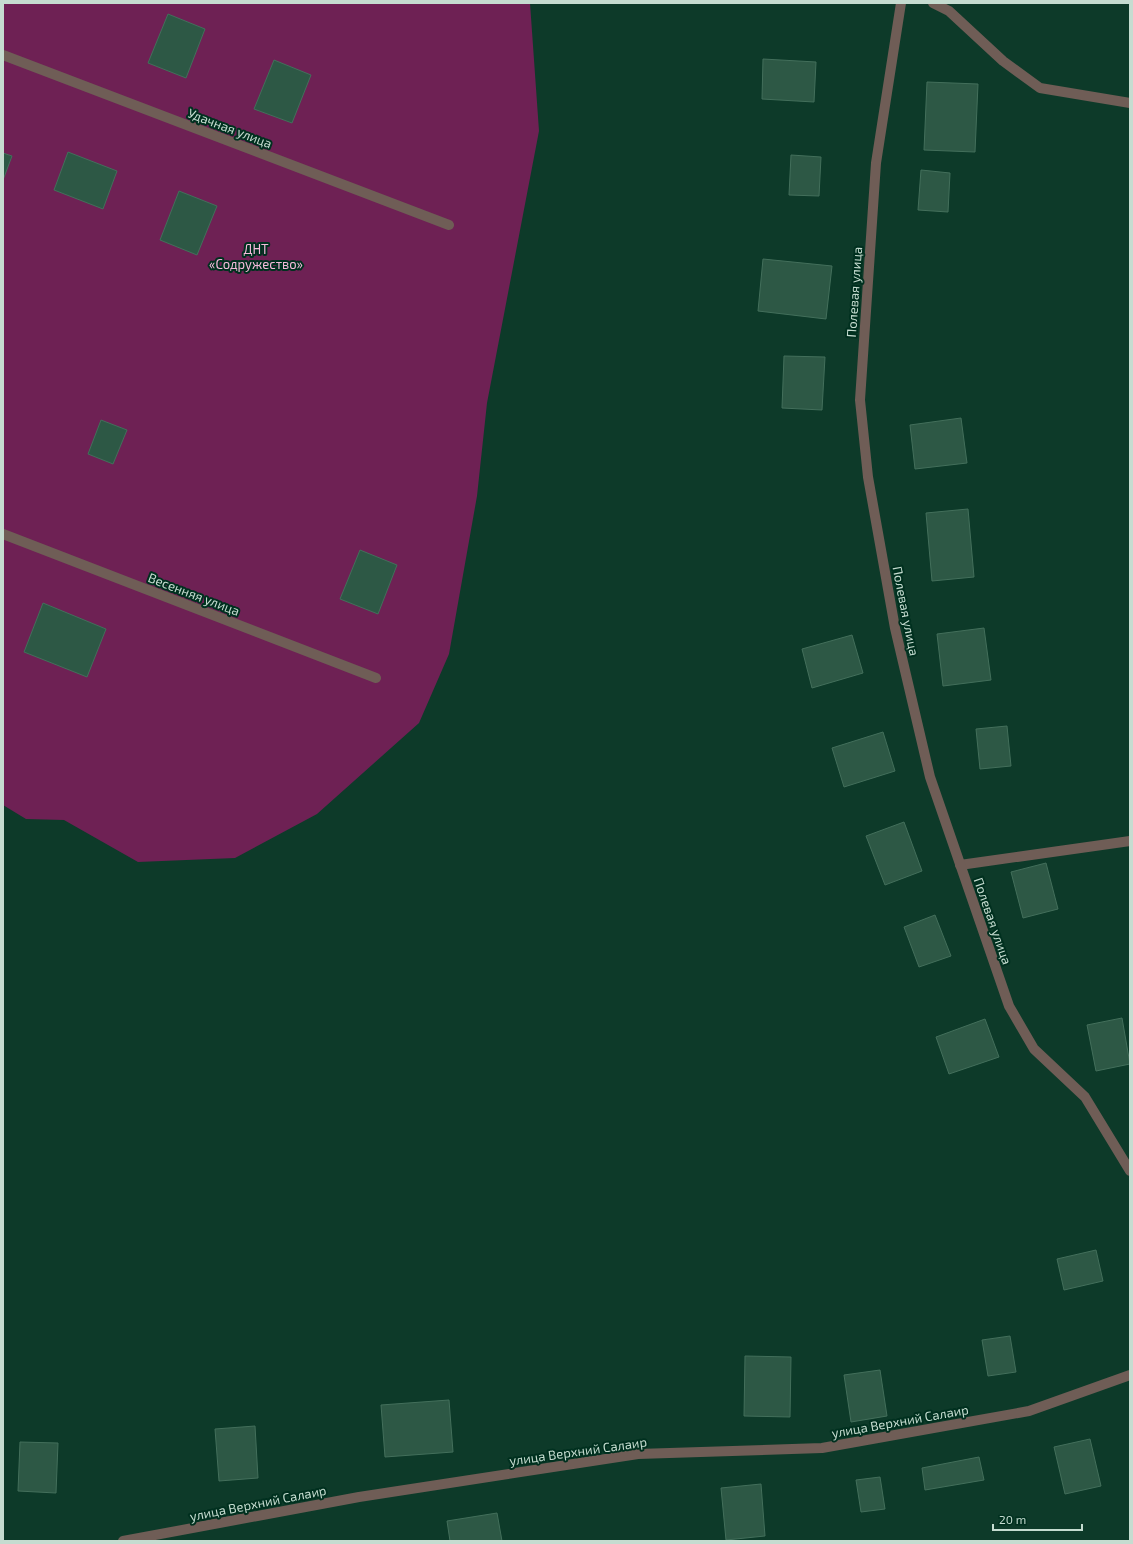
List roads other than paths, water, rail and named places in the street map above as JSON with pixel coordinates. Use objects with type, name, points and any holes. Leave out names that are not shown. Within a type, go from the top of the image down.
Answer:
[{"type":"street","name":"Полевая улица","points":[[901,3],[876,163],[860,400],[868,477],[895,628],[930,777],[1009,1006],[1034,1048],[1085,1097],[1130,1171]]},
{"type":"street","points":[[932,3],[949,11],[1003,60],[1040,88],[1130,103]]},
{"type":"street","name":"Удачная улица","points":[[3,55],[448,225]]},
{"type":"street","name":"Весенняя улица","points":[[3,534],[376,678]]},
{"type":"street","points":[[960,865],[1130,841]]},
{"type":"street","name":"улица Верхний Салаир","points":[[123,1541],[359,1497],[638,1454],[822,1448],[1029,1411],[1130,1376]]},
{"type":"park label","name":"ДНТ «Содружество»","points":[[256,256]]}]
